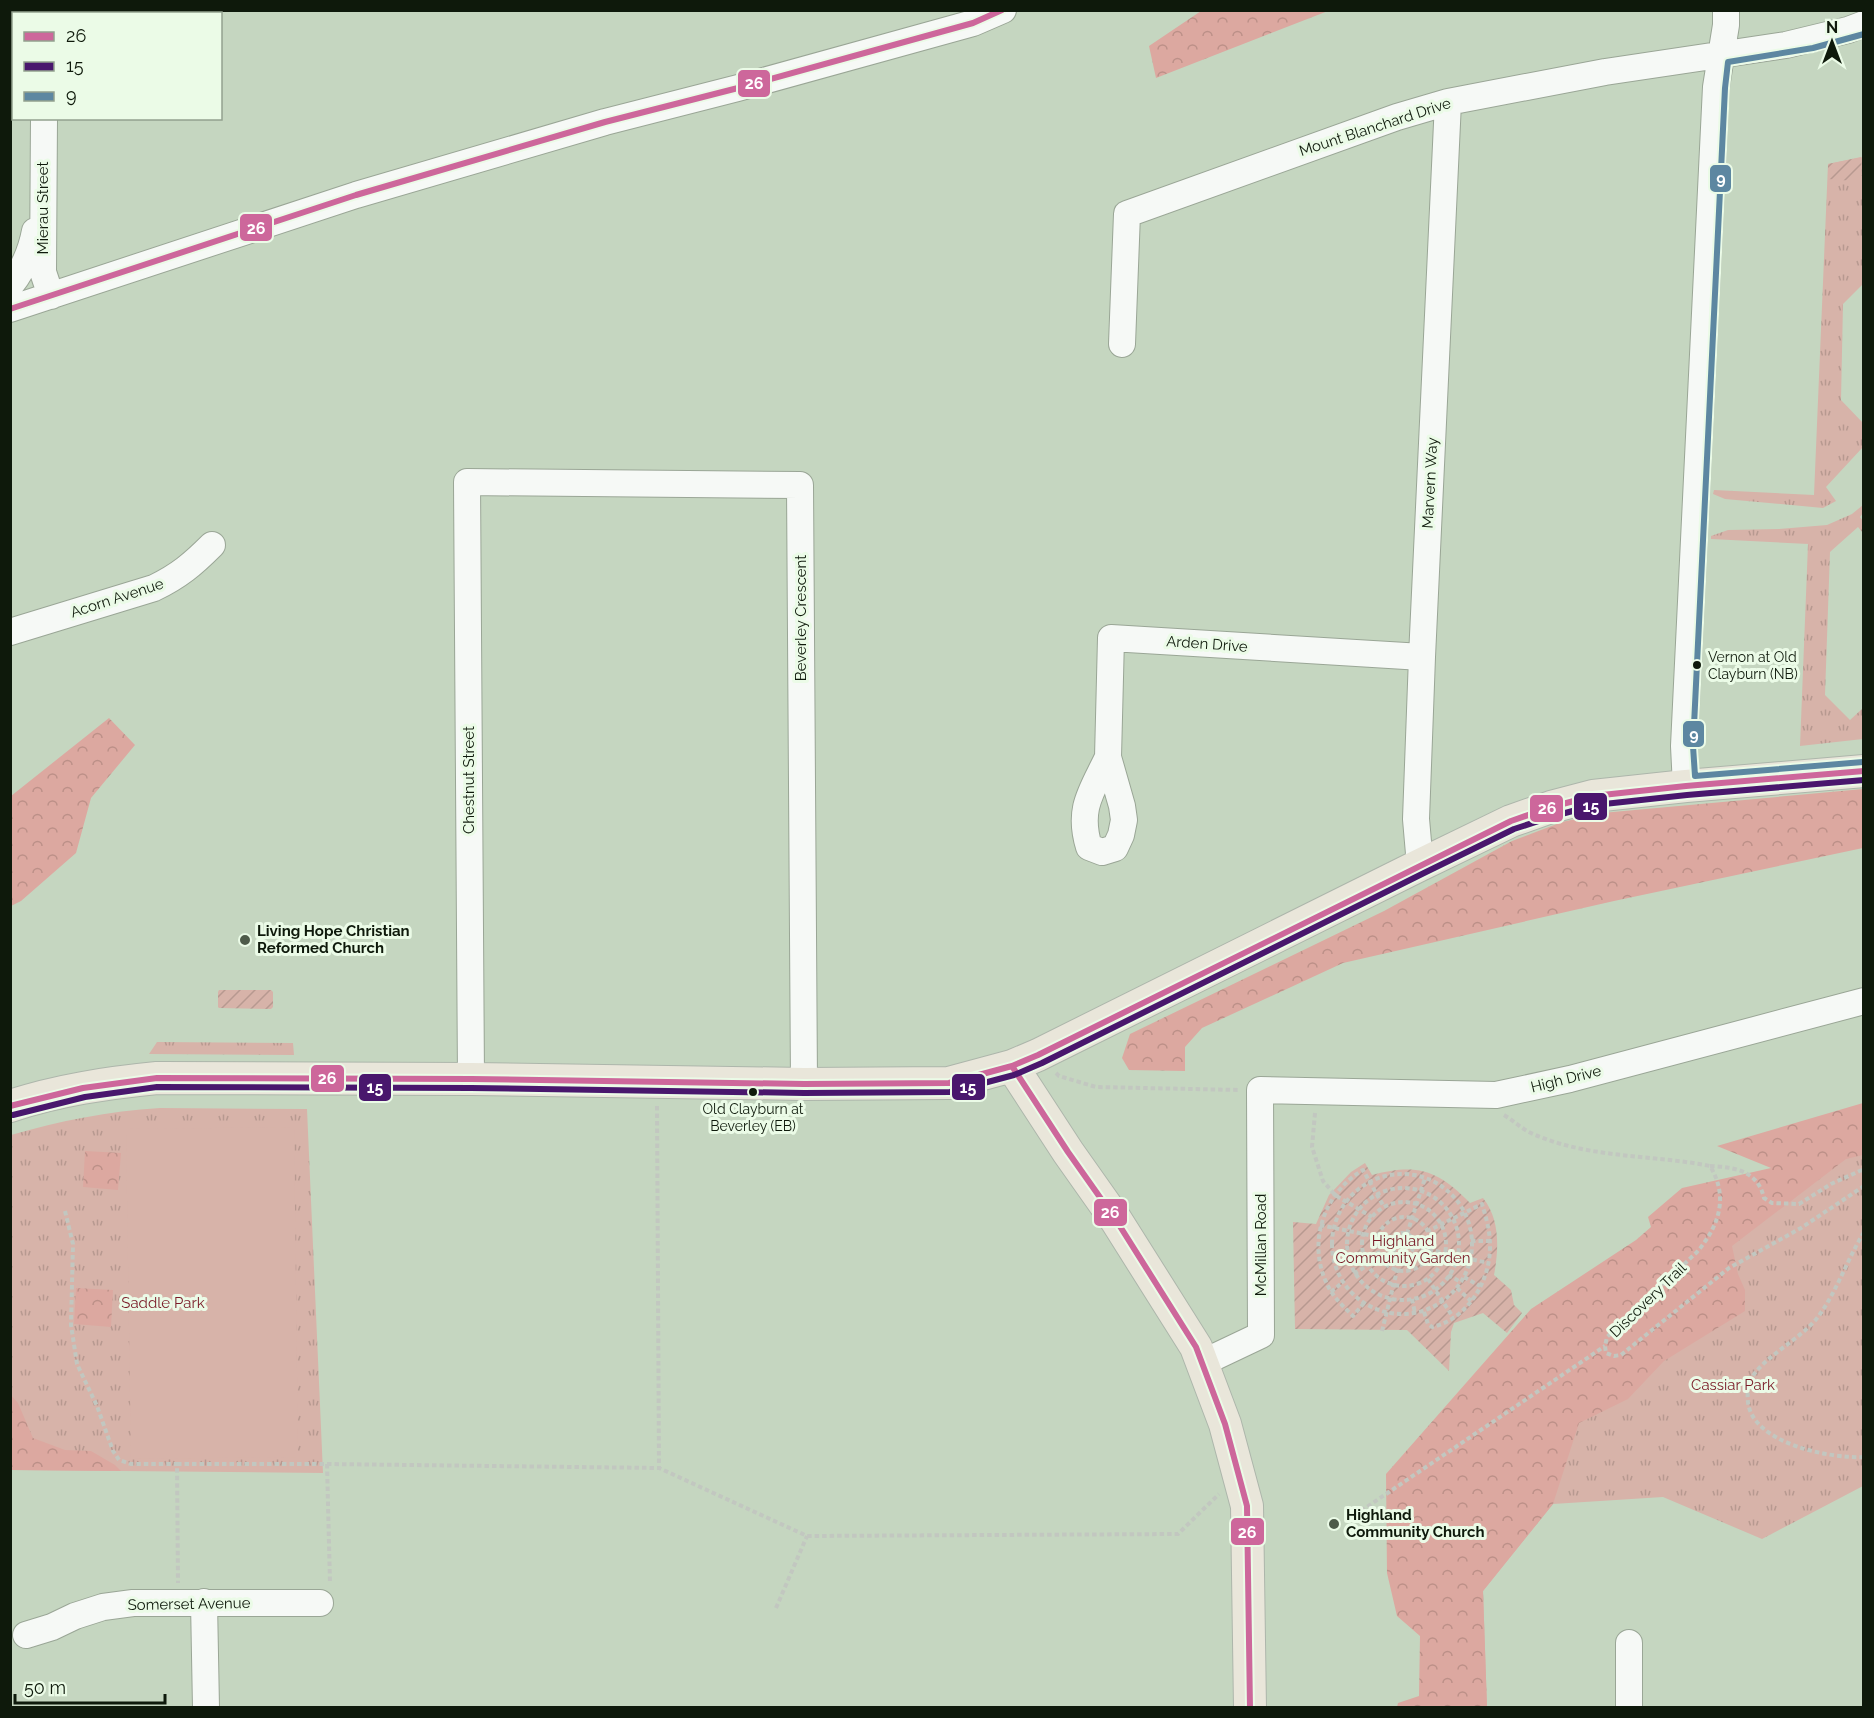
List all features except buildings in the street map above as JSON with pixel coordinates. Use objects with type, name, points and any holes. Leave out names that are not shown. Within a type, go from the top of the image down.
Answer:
[{"type":"main road","points":[[10,1106],[58,1092],[111,1082],[157,1078],[471,1079],[804,1084],[949,1083],[1025,1060],[1511,821],[1551,807],[1593,796],[1863,771]]},
{"type":"main road","points":[[1025,1060],[1068,1152],[1116,1220],[1197,1347],[1225,1424],[1247,1506],[1250,1707]]},
{"type":"street","points":[[10,309],[356,195],[605,122],[973,23],[1003,10]]},
{"type":"street","points":[[1686,786],[1684,746],[1716,87],[1726,25],[1726,10]]},
{"type":"street","name":"Mount Blanchard Drive","points":[[1122,344],[1127,214],[1397,117],[1448,102],[1605,72],[1786,45],[1848,30],[1863,24]]},
{"type":"street","name":"Marvern Way","points":[[1420,865],[1416,819],[1448,102]]},
{"type":"street","name":"Mierau Street","points":[[44,120],[43,272],[51,296]]},
{"type":"street","points":[[10,286],[31,252],[43,186]]},
{"type":"street","name":"Chestnut Street","points":[[467,482],[471,1079]]},
{"type":"street","name":"Beverley Crescent","points":[[467,482],[800,485],[804,1084]]},
{"type":"street","name":"Acorn Avenue","points":[[10,632],[154,588],[175,578],[194,564],[212,544]]},
{"type":"street","name":"Arden Drive","points":[[1107,757],[1111,638],[1422,657]]},
{"type":"street","name":"High Drive","points":[[1260,1090],[1496,1095],[1570,1078],[1863,1001]]},
{"type":"street","name":"McMillan Road","points":[[1202,1364],[1261,1335],[1260,1090]]},
{"type":"street","name":"Somerset Avenue","points":[[26,1635],[103,1607],[133,1603],[325,1598]]},
{"type":"street","points":[[204,1602],[206,1707]]},
{"type":"street","points":[[1629,1643],[1629,1707]]},
{"type":"path","points":[[1025,1060],[1059,1076],[1096,1087],[1260,1090]]},
{"type":"path","points":[[656,1082],[659,1468]]},
{"type":"path","points":[[1316,1109],[1312,1148],[1323,1180],[1335,1195],[1372,1217]]},
{"type":"path","points":[[1499,1113],[1529,1133],[1572,1148],[1604,1154],[1735,1169],[1753,1176],[1764,1198],[1772,1203],[1799,1204],[1831,1184],[1863,1169]]},
{"type":"path","points":[[752,1118],[753,1126]]},
{"type":"path","name":"Discovery Trail","points":[[1710,1166],[1716,1176],[1719,1216],[1709,1237],[1697,1252],[1607,1337],[1606,1353],[1614,1356],[1622,1355],[1729,1268],[1801,1228],[1863,1186]]},
{"type":"path","points":[[1364,1303],[1353,1316],[1331,1292],[1318,1257],[1320,1225],[1335,1195],[1350,1179],[1363,1170],[1384,1207]]},
{"type":"path","points":[[1412,1174],[1425,1178],[1453,1196],[1466,1212],[1471,1241],[1470,1260],[1464,1277],[1457,1288],[1442,1302],[1424,1312],[1387,1313],[1364,1303],[1343,1282],[1336,1268],[1333,1254],[1334,1228],[1346,1203],[1361,1187],[1370,1182],[1389,1176],[1412,1174]]},
{"type":"path","points":[[1407,1234],[1425,1178]]},
{"type":"path","points":[[1399,1188],[1421,1191],[1442,1203],[1454,1218],[1458,1236],[1458,1257],[1448,1275],[1434,1290],[1412,1299],[1390,1299],[1376,1294],[1363,1285],[1354,1274],[1348,1260],[1349,1231],[1358,1209],[1376,1193],[1399,1188]]},
{"type":"path","points":[[1395,1203],[1416,1204],[1427,1209],[1442,1224],[1446,1242],[1444,1254],[1436,1272],[1417,1284],[1406,1286],[1383,1281],[1367,1265],[1363,1255],[1363,1233],[1372,1217],[1384,1207],[1395,1203]]},
{"type":"path","points":[[1424,1312],[1430,1326],[1443,1323],[1453,1317],[1471,1301],[1486,1274],[1488,1263],[1489,1241],[1482,1204],[1428,1231]]},
{"type":"path","points":[[65,1211],[69,1234],[74,1244],[71,1325],[77,1364],[97,1406],[113,1451],[119,1460],[131,1464],[659,1468],[807,1536],[1178,1534],[1239,1473]]},
{"type":"path","points":[[1399,1217],[1413,1218],[1428,1231],[1431,1239],[1427,1257],[1414,1268],[1397,1271],[1380,1257],[1378,1237],[1384,1225],[1390,1220],[1399,1217]]},
{"type":"path","points":[[1320,1225],[1393,1240]]},
{"type":"path","points":[[1863,1232],[1828,1302],[1815,1320],[1757,1370],[1750,1381],[1747,1394],[1752,1415],[1774,1436],[1802,1448],[1838,1456],[1863,1457]]},
{"type":"path","points":[[1399,1234],[1407,1234],[1413,1239],[1414,1246],[1410,1253],[1401,1255],[1393,1250],[1393,1240],[1399,1234]]},
{"type":"path","points":[[1471,1241],[1489,1241]]},
{"type":"path","points":[[1414,1246],[1488,1263]]},
{"type":"path","points":[[1382,1331],[1401,1255]]},
{"type":"path","points":[[1354,1274],[1380,1257]]},
{"type":"path","points":[[1448,1275],[1461,1282]]},
{"type":"path","points":[[1464,1277],[1480,1286]]},
{"type":"path","points":[[1428,1278],[1453,1317]]},
{"type":"path","points":[[1331,1292],[1343,1282]]},
{"type":"path","points":[[1457,1288],[1471,1301]]},
{"type":"path","points":[[1412,1299],[1415,1313]]},
{"type":"path","points":[[1355,1515],[1605,1346]]},
{"type":"path","points":[[177,1464],[178,1603]]},
{"type":"path","points":[[325,1598],[327,1464]]},
{"type":"path","points":[[776,1608],[807,1536]]},
{"type":"green space","points":[[1201,11],[1328,11],[1156,78],[1149,46]]},
{"type":"green space","points":[[1861,157],[1862,175],[1854,181],[1828,179],[1828,164]]},
{"type":"green space","points":[[1863,157],[1863,284],[1843,304],[1841,400],[1863,423],[1863,447],[1826,487],[1836,501],[1823,508],[1725,499],[1713,494],[1714,490],[1814,495],[1828,164]]},
{"type":"green space","points":[[1863,505],[1863,513],[1860,517],[1863,521],[1863,533],[1858,527],[1830,552],[1825,695],[1850,720],[1863,708],[1863,739],[1800,746],[1808,544],[1711,539],[1711,536],[1728,530],[1827,525],[1852,514]]},
{"type":"green space","points":[[109,718],[135,745],[91,798],[76,853],[21,901],[11,906],[11,796]]},
{"type":"green space","points":[[1863,789],[1863,848],[1614,901],[1343,963],[1202,1028],[1185,1047],[1185,1071],[1129,1070],[1122,1058],[1130,1034],[1384,911],[1512,841],[1562,822],[1602,813]]},
{"type":"green space","points":[[219,990],[271,990],[273,1007],[271,1009],[219,1008]]},
{"type":"green space","points":[[157,1042],[293,1043],[294,1055],[149,1054]]},
{"type":"green space","points":[[1863,1103],[1863,1155],[1846,1159],[1732,1246],[1738,1274],[1745,1290],[1745,1311],[1664,1361],[1628,1399],[1579,1423],[1553,1504],[1483,1591],[1487,1707],[1397,1707],[1398,1703],[1419,1696],[1420,1636],[1397,1616],[1387,1573],[1386,1474],[1531,1309],[1636,1240],[1651,1227],[1648,1217],[1682,1188],[1771,1168],[1717,1146]]},
{"type":"green space","name":"Saddle Park","points":[[160,1108],[307,1109],[323,1473],[11,1470],[11,1135],[84,1117]]},
{"type":"green space","points":[[294,1127],[298,1457],[131,1459],[126,1129]]},
{"type":"green space","name":"Cassiar Park","points":[[1863,1138],[1863,1486],[1762,1539],[1663,1497],[1553,1504],[1483,1591],[1487,1707],[1429,1708],[1428,1478]]},
{"type":"green space","points":[[85,1151],[121,1153],[118,1190],[83,1187]]},
{"type":"green space","name":"Highland Community Garden","points":[[1365,1163],[1372,1175],[1388,1171],[1414,1170],[1437,1176],[1470,1203],[1483,1198],[1493,1215],[1497,1235],[1494,1275],[1511,1290],[1514,1305],[1522,1313],[1507,1333],[1483,1313],[1454,1323],[1451,1332],[1449,1371],[1407,1330],[1295,1329],[1293,1222],[1316,1224],[1329,1195],[1351,1172]]},
{"type":"green space","points":[[76,1288],[113,1290],[111,1327],[74,1324]]},
{"type":"green space","points":[[10,1394],[18,1403],[33,1438],[65,1450],[91,1451],[121,1471],[11,1470]]},
{"type":"transit line","name":"26","points":[[10,309],[356,195],[605,122],[973,23],[1002,10]]},
{"type":"transit line","name":"9","points":[[1863,762],[1695,776],[1693,746],[1728,62],[1813,48],[1864,34]]},
{"type":"transit line","name":"26","points":[[10,1106],[83,1088],[157,1078],[471,1079],[804,1084],[949,1083],[1012,1066],[1038,1055],[1511,821],[1551,807],[1593,796],[1864,771]]},
{"type":"transit line","name":"15","points":[[13,1115],[85,1097],[157,1087],[471,1088],[804,1093],[950,1092],[1014,1075],[1042,1063],[1514,829],[1595,805],[1864,780]]},
{"type":"transit line","name":"26","points":[[1012,1066],[1116,1220],[1196,1347],[1225,1424],[1247,1506],[1250,1708]]},
{"type":"place","name":"Vernon at Old Clayburn (NB)","points":[[1697,665]]},
{"type":"place","name":"Living Hope Christian Reformed Church","points":[[245,940]]},
{"type":"place","name":"Old Clayburn at Beverley (EB)","points":[[753,1092]]},
{"type":"place","name":"Highland Community Church","points":[[1334,1524]]}]
